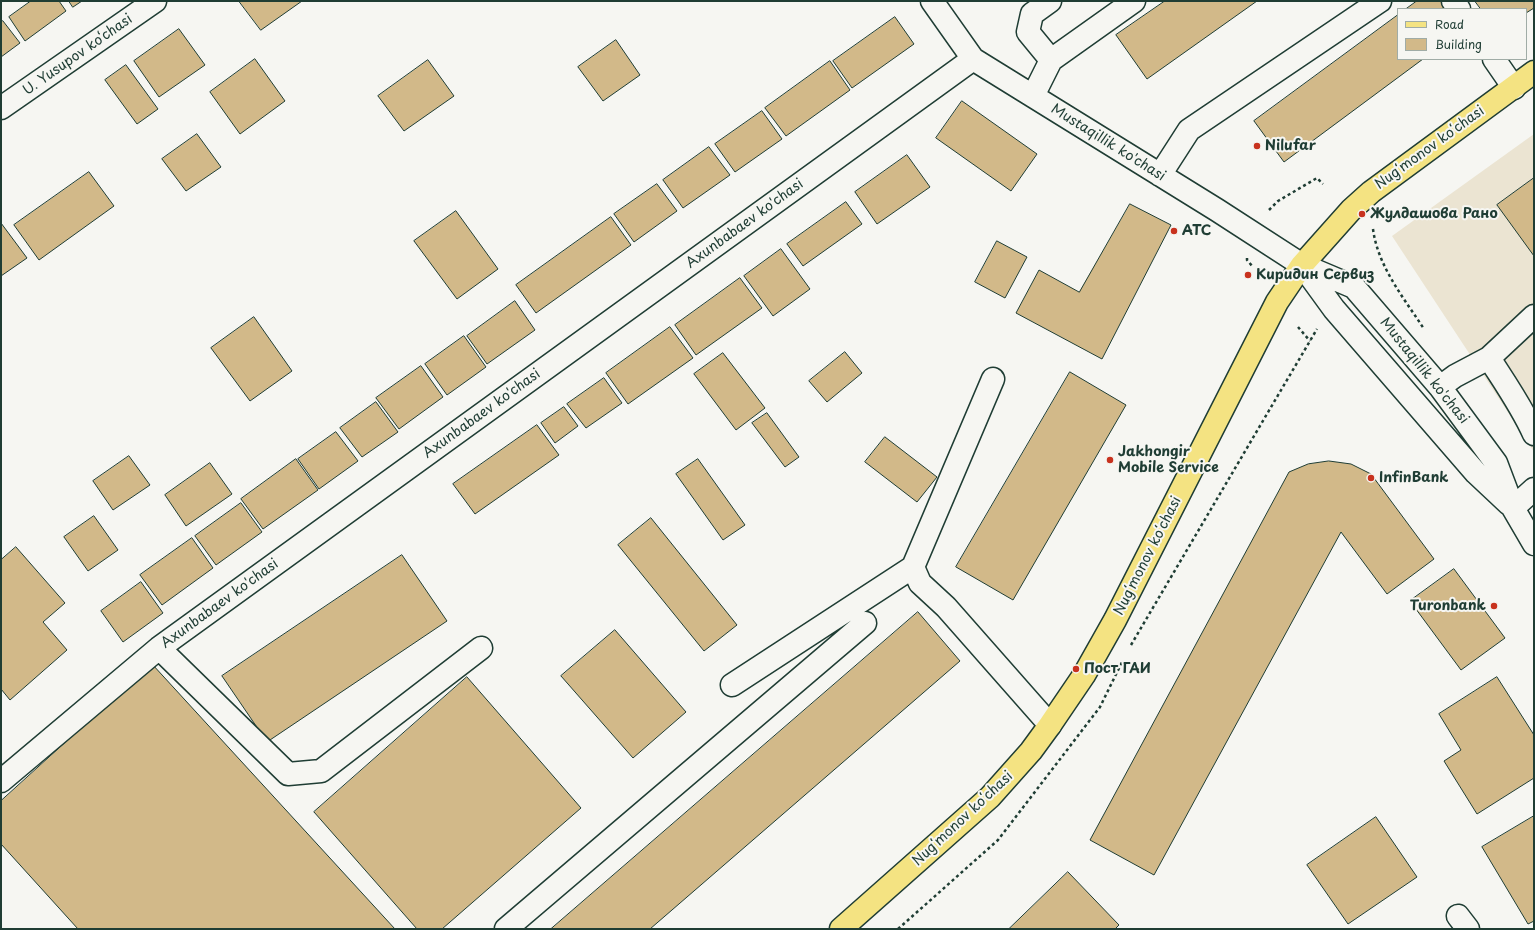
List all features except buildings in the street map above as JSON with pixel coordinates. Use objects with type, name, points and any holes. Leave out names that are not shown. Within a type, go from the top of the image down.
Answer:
[{"type":"main road","name":"Nugʻmonov koʻchasi","points":[[841,929],[990,797],[1031,750],[1050,725],[1084,675],[1115,620],[1277,302],[1302,265],[1351,210],[1371,192],[1534,72]]},
{"type":"street","name":"U. Yusupov ko‘chasi","points":[[1,108],[155,1]]},
{"type":"street","name":"Mustaqillik ko'chasi","points":[[932,1],[972,59],[1302,265],[1354,287],[1440,387],[1496,463],[1513,508],[1534,544]]},
{"type":"street","points":[[1050,1],[1032,14],[1028,32],[1051,60]]},
{"type":"street","points":[[1033,96],[1051,60],[1134,1]]},
{"type":"street","points":[[1160,175],[1189,130],[1380,1]]},
{"type":"street","name":"Axunbabaev ko'chasi","points":[[1,781],[159,648],[972,59]]},
{"type":"street","points":[[1495,60],[1514,88]]},
{"type":"street","name":"Mustaqillik ko'chasi","points":[[1302,265],[1334,309],[1471,467],[1513,508]]},
{"type":"street","points":[[1440,387],[1455,376],[1489,358],[1534,316]]},
{"type":"street","points":[[1489,358],[1528,420],[1534,434]]},
{"type":"street","points":[[732,685],[913,567],[993,378]]},
{"type":"street","points":[[1513,508],[1534,489]]},
{"type":"street","points":[[913,567],[920,583],[946,607],[1050,725]]},
{"type":"street","points":[[506,929],[865,623]]},
{"type":"street","points":[[159,648],[288,774],[321,771],[481,648]]},
{"type":"path","points":[[1269,210],[1278,201],[1317,178],[1323,184]]},
{"type":"path","points":[[1373,230],[1380,258],[1386,270],[1425,330]]},
{"type":"path","points":[[1377,262],[1380,258]]},
{"type":"path","points":[[1298,327],[1310,342]]},
{"type":"shaded area","points":[[1534,134],[1534,452],[1392,236]]},
{"type":"place","name":"Nilufar","points":[[1257,146]]},
{"type":"place","name":"Жулдашова Рано","points":[[1362,214]]},
{"type":"place","name":"АТС","points":[[1174,231]]},
{"type":"place","name":"Киридин Сервиз","points":[[1248,275]]},
{"type":"place","name":"Jakhongir Mobile Service","points":[[1110,460]]},
{"type":"place","name":"InfinBank","points":[[1371,478]]},
{"type":"place","name":"Turonbank","points":[[1494,606]]},
{"type":"place","name":"Пост ГАИ","points":[[1076,669]]}]
